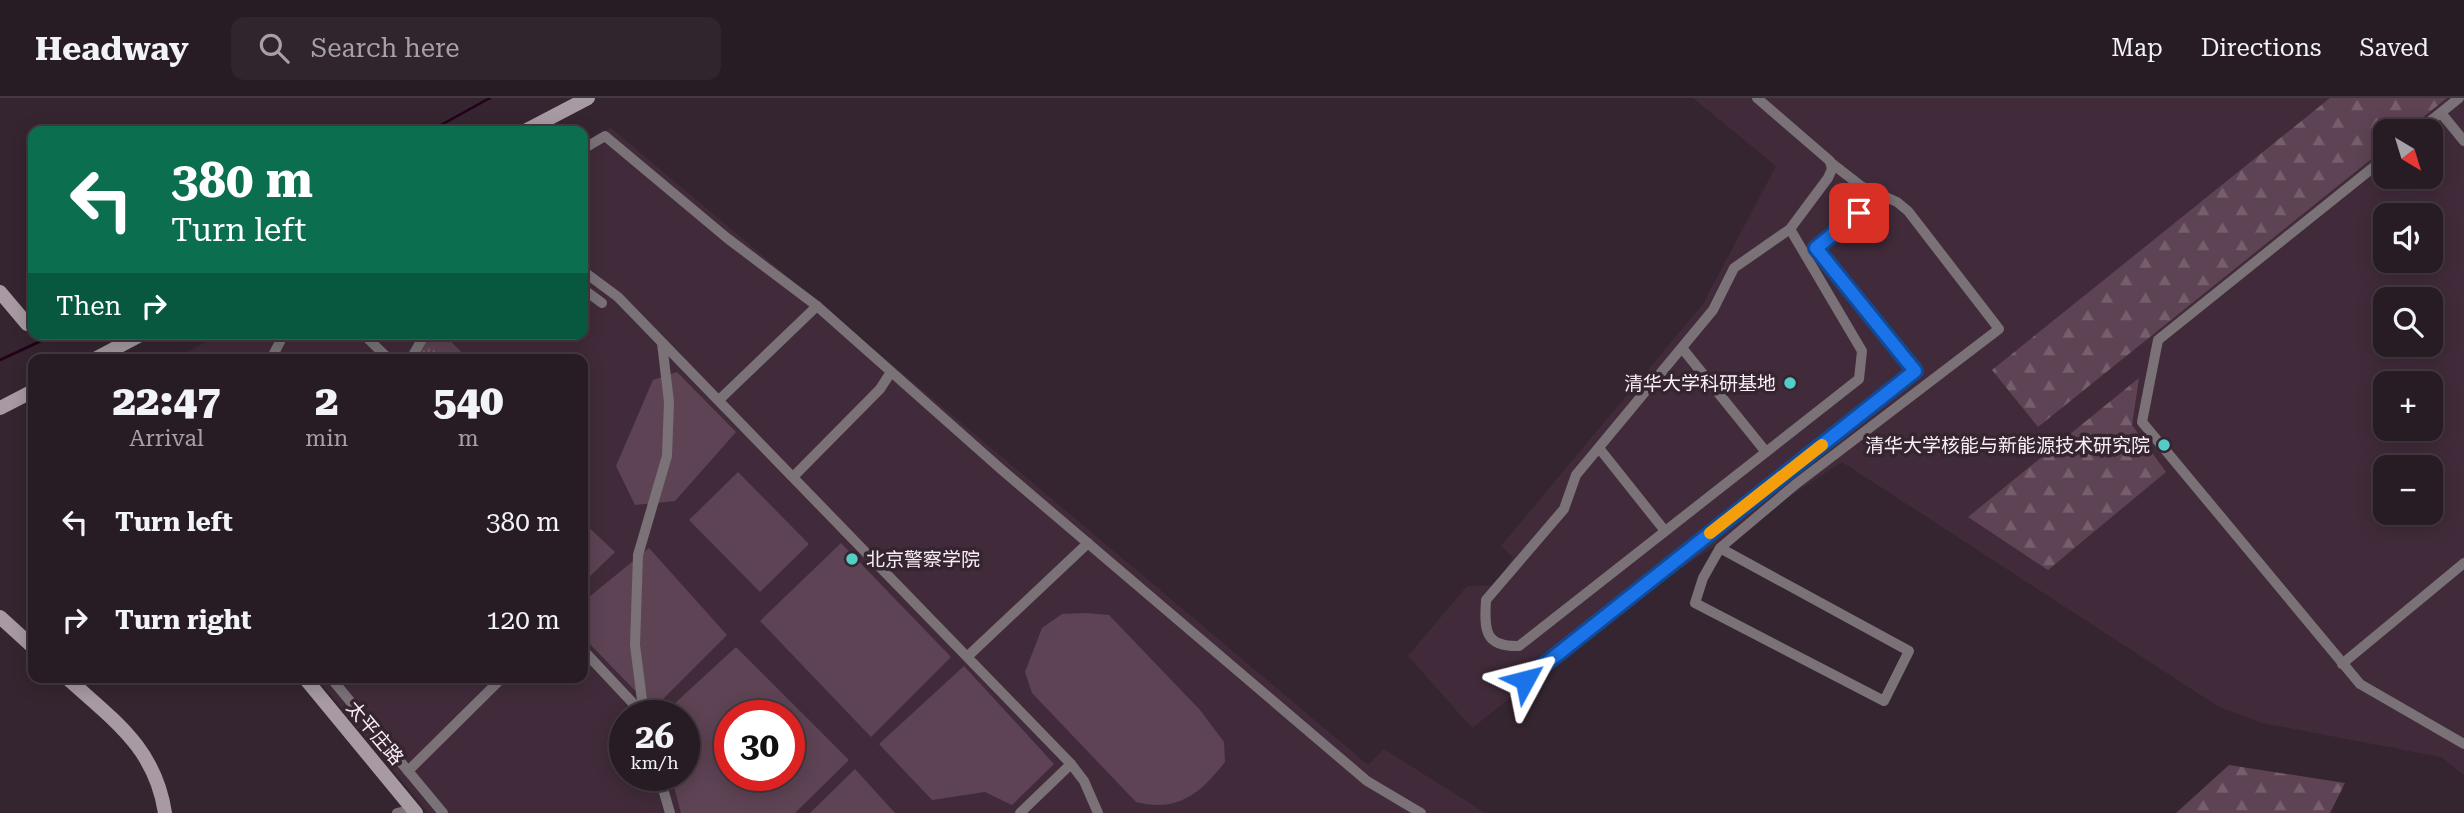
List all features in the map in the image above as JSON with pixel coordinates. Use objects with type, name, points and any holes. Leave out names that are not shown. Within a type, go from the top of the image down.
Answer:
[{"type":"street","points":[[534,126],[587,98]]},
{"type":"street","points":[[1720,548],[1909,651],[1884,701],[1695,603],[1703,578],[1720,548],[1796,484],[1999,329],[1908,211],[1861,187],[1757,98]]},
{"type":"street","points":[[2433,119],[2459,98]]},
{"type":"street","points":[[2441,113],[2464,141]]},
{"type":"street","points":[[588,146],[605,136],[727,238],[817,306],[1088,543],[1367,780],[1421,813]]},
{"type":"street","points":[[1790,229],[1862,351],[1859,379],[1519,646],[1499,646],[1492,641],[1486,628],[1486,600],[1564,509],[1576,475],[1713,310],[1734,268],[1790,229],[1828,178],[1832,169],[1830,162]]},
{"type":"street","points":[[2373,168],[2158,340],[2142,422],[2360,684],[2464,744]]},
{"type":"street","points":[[1525,680],[1915,371],[1816,248],[1881,195]]},
{"type":"street","points":[[588,274],[618,297],[1071,764],[1084,781],[1098,813]]},
{"type":"street","points":[[0,292],[27,324]]},
{"type":"street","points":[[588,293],[602,303]]},
{"type":"street","points":[[719,400],[817,306]]},
{"type":"street","points":[[104,354],[131,340]]},
{"type":"street","points":[[369,340],[383,354]]},
{"type":"street","points":[[642,700],[635,645],[638,555],[667,456],[669,402],[662,342]]},
{"type":"street","points":[[1682,348],[1766,452]]},
{"type":"street","points":[[794,476],[880,389],[891,372]]},
{"type":"street","points":[[0,408],[28,394]]},
{"type":"street","points":[[1599,448],[1665,531]]},
{"type":"street","points":[[968,656],[1088,543]]},
{"type":"street","points":[[2342,664],[2464,563]]},
{"type":"street","points":[[0,617],[28,642]]},
{"type":"street","points":[[588,655],[630,700]]},
{"type":"street","points":[[72,683],[141,748],[155,771],[165,813]]},
{"type":"street","name":"太平庄路","points":[[309,683],[415,811]]},
{"type":"street","points":[[335,683],[443,813]]},
{"type":"street","points":[[408,771],[497,683]]},
{"type":"street","points":[[1020,813],[1071,764]]},
{"type":"street","points":[[664,791],[670,813]]},
{"type":"street","points":[[397,813],[415,811]]},
{"type":"shaded area","points":[[1693,98],[2464,98],[2464,775],[2441,757],[2262,723],[2219,707],[1842,462],[1647,591],[1472,728],[1408,656],[1467,586],[1496,585],[1513,557],[1501,546],[1703,304],[1776,166]]},
{"type":"shaded area","name":"北京警察学院","points":[[611,128],[1368,765],[1384,749],[1485,813],[428,813],[321,683],[588,683],[588,354],[183,354],[210,340],[588,340],[588,140]]},
{"type":"green space","points":[[2330,98],[2447,98],[2421,119],[2373,119],[2373,158],[2038,427],[1992,370]]},
{"type":"green space","points":[[428,340],[450,340],[462,353],[461,354],[420,354]]},
{"type":"green space","points":[[677,372],[736,432],[675,501],[635,505],[616,466],[653,380]]},
{"type":"green space","points":[[2139,378],[2132,425],[2166,472],[2048,570],[1968,517]]},
{"type":"green space","points":[[738,472],[809,544],[760,592],[689,520]]},
{"type":"green space","points":[[588,527],[615,552],[588,578]]},
{"type":"green space","points":[[841,543],[951,657],[871,737],[760,621]]},
{"type":"green space","points":[[649,548],[727,635],[662,700],[644,700],[588,642],[588,598]]},
{"type":"green space","points":[[1062,614],[1109,615],[1200,710],[1224,742],[1225,762],[1207,783],[1187,798],[1164,805],[1136,802],[1032,693],[1025,672],[1042,628]]},
{"type":"green space","points":[[736,647],[789,700],[714,700],[714,791],[805,791],[805,716],[849,760],[795,813],[681,813],[675,791],[700,791],[700,700],[678,700]]},
{"type":"green space","points":[[964,666],[1054,764],[1012,805],[985,792],[932,800],[879,744]]},
{"type":"green space","points":[[2229,765],[2345,783],[2330,813],[2176,813]]},
{"type":"green space","points":[[855,769],[895,813],[810,813]]},
{"type":"waterway","points":[[439,126],[490,98]]},
{"type":"waterway","points":[[0,360],[43,340]]},
{"type":"slow traffic","points":[[1710,533],[1822,445]]},
{"type":"place","name":"清华大学科研基地","points":[[1790,383]]},
{"type":"place","name":"清华大学核能与新能源技术研究院","points":[[2164,445]]},
{"type":"place","name":"北京警察学院","points":[[852,559]]},
{"type":"route","points":[[1525,680],[1915,371],[1816,248],[1859,213]]}]
